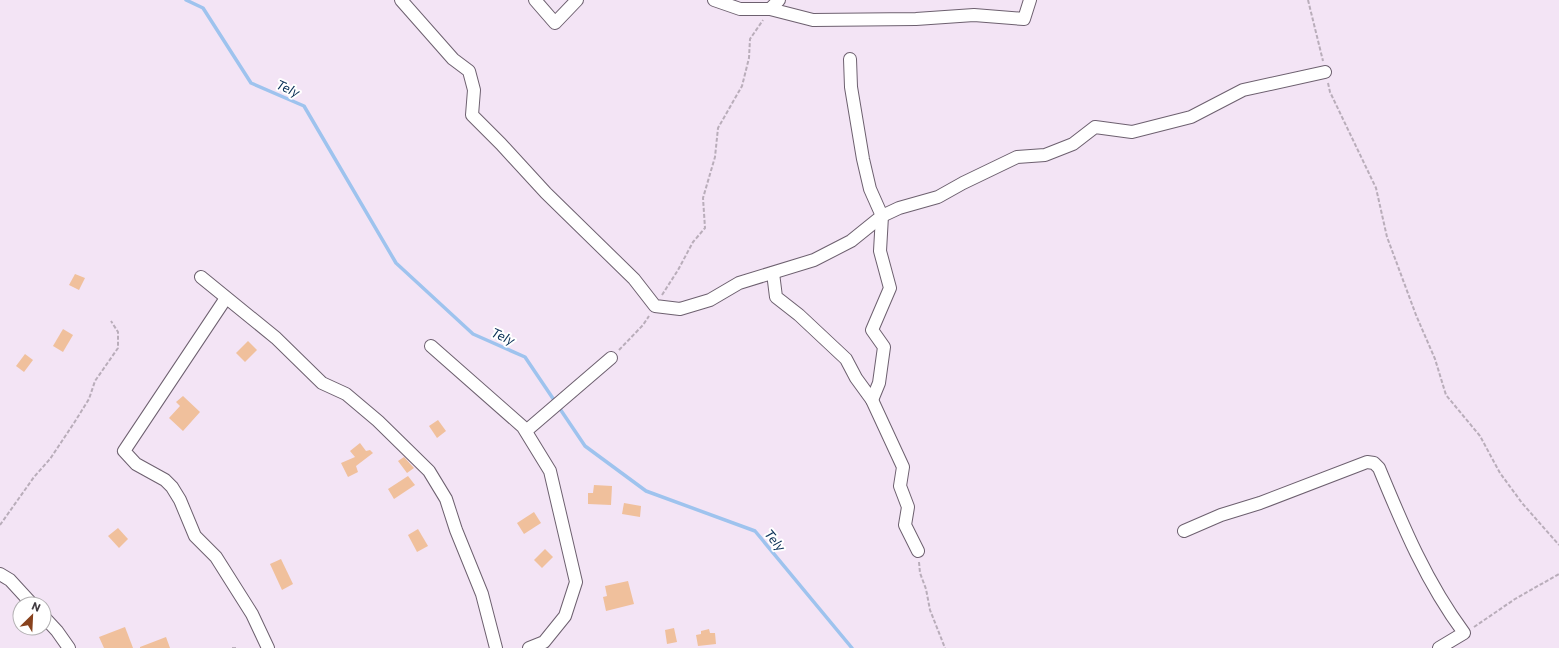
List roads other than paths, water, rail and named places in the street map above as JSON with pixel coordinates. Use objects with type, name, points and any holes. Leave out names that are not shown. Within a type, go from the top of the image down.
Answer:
[{"type":"street","points":[[401,0],[454,59],[469,71],[474,90],[472,115],[506,149],[546,193],[634,279],[655,306],[680,309],[710,300],[739,283],[814,260],[851,241],[882,216],[899,208],[938,197],[1017,157],[1045,155],[1073,144],[1095,127],[1132,132],[1191,117],[1243,90],[1325,72]]},
{"type":"street","points":[[535,0],[555,23],[577,0]]},
{"type":"street","points":[[714,0],[740,9],[770,9],[813,20],[916,19],[974,15],[1024,19],[1030,0]]},
{"type":"street","points":[[770,9],[779,0]]},
{"type":"street","points":[[850,59],[851,87],[863,158],[870,189],[882,216],[880,251],[890,288],[872,330],[884,347],[879,383],[872,400]]},
{"type":"street","points":[[773,273],[776,297],[799,314],[846,359],[856,378],[872,400],[903,467],[900,486],[908,507],[905,525],[918,551]]},
{"type":"street","points":[[201,277],[276,338],[322,383],[346,394],[378,421],[429,471],[446,499],[456,530],[482,594],[496,648]]},
{"type":"street","points":[[226,298],[124,452],[136,464],[165,480],[172,487],[180,500],[195,536],[216,557],[252,614],[268,648]]},
{"type":"street","points":[[431,346],[467,376],[523,427],[550,471],[576,582],[565,616],[544,642],[529,648]]},
{"type":"street","points":[[526,431],[611,358]]},
{"type":"street","points":[[1184,531],[1220,515],[1260,503],[1367,462],[1374,463],[1379,468],[1412,546],[1451,615],[1464,633],[1439,648]]},
{"type":"street","points":[[0,574],[10,580],[25,596]]},
{"type":"street","points":[[52,626],[69,648]]},
{"type":"waterway","name":"Tely","points":[[186,0],[203,8],[251,83],[304,106],[396,263],[473,334],[525,357],[585,446],[646,491],[755,531],[852,648]]}]
